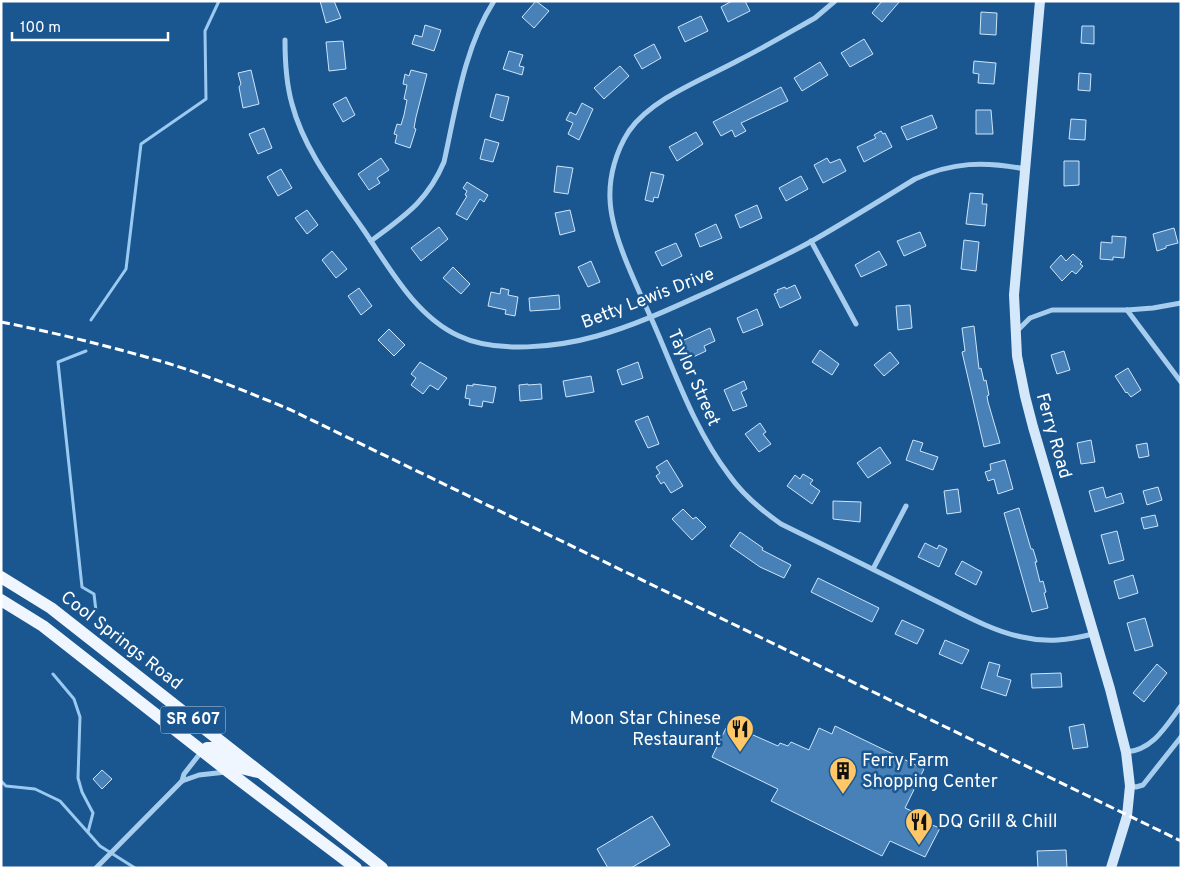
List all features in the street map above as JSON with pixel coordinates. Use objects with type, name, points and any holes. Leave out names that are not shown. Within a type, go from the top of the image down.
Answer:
[{"type":"main road","name":"Ferry Road","points":[[1040,1],[1016,268],[1015,333],[1017,356],[1031,419],[1117,713],[1126,752],[1130,786],[1127,816],[1111,868]]},
{"type":"main road","name":"Cool Springs Road","points":[[1,577],[51,608],[382,868]]},
{"type":"main road","name":"Cool Springs Road","points":[[1,600],[42,626],[356,868]]},
{"type":"main road","points":[[202,751],[205,748],[212,748],[241,768],[261,772]]},
{"type":"street","points":[[371,241],[416,206],[427,194],[437,177],[444,162],[467,61],[478,30],[494,1]]},
{"type":"street","name":"Taylor Street","points":[[835,1],[815,18],[664,100],[641,118],[624,141],[612,171],[610,200],[612,216],[616,232],[650,316],[701,431],[718,459],[746,495],[764,512],[781,524],[961,613],[1020,637],[1058,641],[1094,634]]},
{"type":"street","name":"Betty Lewis Drive","points":[[285,40],[287,80],[296,118],[311,150],[371,241],[406,291],[442,327],[471,341],[486,344],[506,346],[553,345],[598,336],[650,316],[750,272],[811,241],[915,179],[930,173],[948,167],[971,164],[1005,165],[1025,169]]},
{"type":"street","points":[[811,241],[856,324]]},
{"type":"street","points":[[1015,333],[1030,318],[1052,310],[1128,310],[1181,303]]},
{"type":"street","points":[[1128,310],[1181,382]]},
{"type":"street","points":[[873,569],[906,506]]},
{"type":"street","points":[[1126,752],[1141,749],[1155,740],[1181,706]]},
{"type":"street","points":[[1130,786],[1143,785],[1181,737]]},
{"type":"street","points":[[182,781],[184,774],[202,751]]},
{"type":"street","points":[[96,868],[126,840],[182,781],[199,775],[229,772]]},
{"type":"building","points":[[320,1],[334,1],[341,18],[326,23]]},
{"type":"building","points":[[536,1],[549,11],[534,28],[522,17]]},
{"type":"building","points":[[732,1],[745,1],[750,11],[728,22],[721,7]]},
{"type":"building","points":[[882,1],[900,1],[882,22],[872,13]]},
{"type":"building","points":[[981,12],[997,13],[996,35],[980,34]]},
{"type":"building","points":[[701,16],[708,31],[685,42],[678,27]]},
{"type":"building","points":[[425,25],[441,30],[434,51],[412,44],[415,35],[422,37]]},
{"type":"building","points":[[1082,26],[1094,26],[1094,44],[1081,43]]},
{"type":"building","points":[[864,39],[873,54],[850,67],[841,53]]},
{"type":"building","points":[[343,41],[346,69],[329,71],[326,42]]},
{"type":"building","points":[[654,44],[661,58],[642,69],[634,55]]},
{"type":"building","points":[[509,51],[523,55],[519,66],[524,67],[522,75],[503,69]]},
{"type":"building","points":[[974,61],[996,63],[994,84],[978,83],[979,74],[973,73]]},
{"type":"building","points":[[820,62],[828,75],[802,91],[794,78]]},
{"type":"building","points":[[620,66],[629,76],[604,99],[594,88]]},
{"type":"building","points":[[251,70],[259,104],[243,108],[238,73]]},
{"type":"building","points":[[411,70],[427,74],[416,117],[414,128],[416,129],[410,148],[395,143],[397,135],[394,134],[397,124],[401,125],[404,115],[407,100],[404,99],[407,85],[403,84],[405,74],[409,76]]},
{"type":"building","points":[[1079,73],[1091,74],[1090,91],[1078,90]]},
{"type":"building","points":[[781,87],[788,101],[741,123],[746,131],[735,137],[732,130],[721,136],[713,122]]},
{"type":"building","points":[[496,94],[509,97],[503,121],[490,117]]},
{"type":"building","points":[[346,97],[355,115],[343,122],[333,104]]},
{"type":"building","points":[[582,103],[593,109],[579,140],[568,134],[573,123],[566,120],[570,112],[576,115]]},
{"type":"building","points":[[976,110],[991,110],[993,134],[976,134]]},
{"type":"building","points":[[932,115],[937,128],[907,140],[901,127]]},
{"type":"building","points":[[1071,119],[1086,120],[1085,140],[1069,139]]},
{"type":"building","points":[[264,128],[272,148],[258,154],[249,134]]},
{"type":"building","points":[[881,131],[883,134],[885,133],[892,147],[864,162],[857,147],[876,138],[874,135]]},
{"type":"building","points":[[696,132],[703,144],[677,161],[669,147]]},
{"type":"building","points":[[485,139],[499,143],[493,162],[480,159]]},
{"type":"building","points":[[381,158],[389,170],[377,178],[380,183],[369,190],[358,174]]},
{"type":"building","points":[[827,158],[830,163],[840,159],[846,171],[823,183],[814,165]]},
{"type":"building","points":[[1064,161],[1079,161],[1079,185],[1064,186]]},
{"type":"building","points":[[557,166],[573,168],[568,194],[554,192]]},
{"type":"building","points":[[281,169],[292,188],[278,196],[267,177]]},
{"type":"building","points":[[651,172],[664,175],[658,198],[654,197],[653,202],[645,200]]},
{"type":"building","points":[[801,176],[808,189],[786,201],[779,188]]},
{"type":"building","points":[[467,182],[488,195],[484,202],[480,199],[467,220],[456,214],[467,196],[465,195],[467,191],[463,188]]},
{"type":"building","points":[[970,193],[983,194],[982,204],[987,204],[985,226],[966,224]]},
{"type":"building","points":[[757,205],[762,218],[740,228],[735,215]]},
{"type":"building","points":[[307,210],[318,225],[307,234],[295,218]]},
{"type":"building","points":[[570,210],[575,231],[560,235],[555,213]]},
{"type":"building","points":[[716,224],[722,238],[700,247],[695,234]]},
{"type":"building","points":[[439,227],[448,239],[421,261],[411,248]]},
{"type":"building","points":[[1174,228],[1178,243],[1157,251],[1153,234]]},
{"type":"building","points":[[920,232],[926,246],[904,256],[897,241]]},
{"type":"building","points":[[1112,236],[1126,237],[1124,258],[1113,257],[1113,260],[1100,259],[1101,242],[1112,243]]},
{"type":"building","points":[[964,240],[979,242],[976,271],[961,269]]},
{"type":"building","points":[[676,243],[682,256],[662,266],[655,252]]},
{"type":"building","points":[[332,251],[347,269],[336,278],[322,260]]},
{"type":"building","points":[[879,251],[887,265],[861,277],[855,265]]},
{"type":"building","points":[[1073,254],[1082,262],[1080,264],[1083,266],[1076,274],[1072,271],[1062,281],[1050,267],[1061,255],[1066,261]]},
{"type":"building","points":[[591,261],[600,282],[588,287],[578,267]]},
{"type":"building","points":[[453,267],[470,284],[461,294],[443,278]]},
{"type":"building","points":[[795,285],[801,298],[780,308],[774,294],[778,292],[777,290]]},
{"type":"building","points":[[359,288],[372,306],[361,315],[348,296]]},
{"type":"building","points":[[501,288],[509,290],[508,295],[518,297],[515,316],[505,314],[506,310],[488,306],[491,292],[500,294]]},
{"type":"building","points":[[559,295],[560,309],[530,311],[529,298]]},
{"type":"building","points":[[910,305],[912,328],[898,330],[896,306]]},
{"type":"building","points":[[757,309],[763,325],[743,333],[737,318]]},
{"type":"building","points":[[974,326],[979,369],[981,368],[984,381],[986,380],[989,395],[987,396],[988,402],[1000,443],[984,447],[962,352],[965,351],[962,328]]},
{"type":"building","points":[[710,328],[715,341],[704,346],[706,351],[689,359],[682,341]]},
{"type":"building","points":[[389,329],[405,345],[394,356],[378,340]]},
{"type":"building","points":[[820,350],[839,364],[832,375],[812,362]]},
{"type":"building","points":[[1064,351],[1070,370],[1057,374],[1051,355]]},
{"type":"building","points":[[890,352],[899,363],[884,376],[874,365]]},
{"type":"building","points":[[420,362],[447,378],[438,390],[430,385],[423,394],[411,385],[416,378],[411,374]]},
{"type":"building","points":[[638,362],[643,378],[622,385],[617,370]]},
{"type":"building","points":[[1128,368],[1141,390],[1131,397],[1126,393],[1115,376]]},
{"type":"building","points":[[591,376],[594,392],[566,397],[563,381]]},
{"type":"building","points":[[744,381],[747,389],[741,392],[747,406],[733,411],[724,390]]},
{"type":"building","points":[[473,384],[496,387],[493,403],[483,401],[482,407],[469,405],[470,399],[465,398],[467,385],[473,386]]},
{"type":"building","points":[[541,384],[542,399],[520,401],[519,385]]},
{"type":"building","points":[[648,416],[659,444],[648,448],[635,421]]},
{"type":"building","points":[[760,423],[766,432],[763,434],[771,444],[759,452],[745,434]]},
{"type":"building","points":[[913,440],[923,443],[920,451],[938,457],[933,470],[906,460]]},
{"type":"building","points":[[1091,440],[1095,462],[1081,464],[1077,443]]},
{"type":"building","points":[[1147,443],[1149,456],[1139,458],[1136,445]]},
{"type":"building","points":[[880,447],[891,463],[868,478],[857,463]]},
{"type":"building","points":[[667,460],[683,486],[671,493],[664,482],[661,484],[656,476],[660,473],[656,467]]},
{"type":"building","points":[[1005,460],[1013,489],[998,494],[994,479],[988,481],[985,472],[991,470],[990,464]]},
{"type":"building","points":[[803,474],[813,480],[810,484],[820,491],[812,504],[787,486],[795,475],[800,479]]},
{"type":"building","points":[[1103,487],[1106,498],[1121,493],[1124,503],[1095,512],[1089,491]]},
{"type":"building","points":[[1158,487],[1162,500],[1147,505],[1143,491]]},
{"type":"building","points":[[958,489],[961,512],[947,514],[944,491]]},
{"type":"building","points":[[833,501],[861,502],[860,522],[833,519]]},
{"type":"building","points":[[1019,508],[1031,549],[1033,549],[1037,562],[1035,562],[1040,582],[1043,581],[1048,608],[1032,612],[1004,513]]},
{"type":"building","points":[[683,509],[693,519],[696,517],[706,527],[692,540],[672,519]]},
{"type":"building","points":[[1155,515],[1158,526],[1144,529],[1141,518]]},
{"type":"building","points":[[1117,531],[1124,560],[1109,564],[1101,535]]},
{"type":"building","points":[[740,532],[763,548],[762,550],[791,565],[784,578],[760,567],[730,546]]},
{"type":"building","points":[[925,543],[937,549],[939,545],[947,549],[939,567],[918,557]]},
{"type":"building","points":[[962,561],[982,572],[976,585],[955,574]]},
{"type":"building","points":[[1133,575],[1138,593],[1119,599],[1114,581]]},
{"type":"building","points":[[818,578],[879,608],[872,622],[811,592]]},
{"type":"building","points":[[1145,618],[1153,646],[1135,651],[1127,623]]},
{"type":"building","points":[[902,620],[924,630],[917,644],[895,634]]},
{"type":"building","points":[[945,640],[969,650],[962,664],[939,654]]},
{"type":"building","points":[[989,662],[1000,665],[997,676],[1011,680],[1006,696],[981,688]]},
{"type":"building","points":[[1157,664],[1167,673],[1144,702],[1133,693]]},
{"type":"building","points":[[1061,673],[1062,687],[1032,688],[1031,674]]},
{"type":"building","points":[[1084,724],[1088,747],[1073,749],[1069,727]]},
{"type":"building","name":"Ferry Farm Shopping Center","points":[[835,726],[924,769],[905,808],[923,816],[921,821],[940,828],[925,857],[890,841],[882,856],[771,801],[778,789],[712,757],[726,728],[742,734],[744,731],[778,746],[780,743],[788,746],[791,742],[809,750],[819,728],[832,734]]},
{"type":"building","points":[[102,770],[112,779],[102,789],[93,779]]},
{"type":"building","points":[[652,816],[670,845],[631,868],[608,868],[597,849]]},
{"type":"building","points":[[1066,850],[1067,868],[1038,868],[1037,851]]},
{"type":"waterway","points":[[91,320],[126,269],[141,144],[206,99],[205,31],[219,1]]},
{"type":"waterway","points":[[86,351],[58,362],[82,587],[94,594],[96,611]]},
{"type":"waterway","points":[[53,674],[74,699],[80,717],[78,778],[82,792],[93,813],[88,832]]},
{"type":"waterway","points":[[1,781],[6,786],[35,789],[60,801],[100,846],[135,868]]},
{"type":"railway","points":[[1,322],[126,351],[167,363],[214,379],[291,410],[1181,841]]},
{"type":"place","name":"Moon Star Chinese Restaurant","points":[[740,753]]},
{"type":"place","name":"Ferry Farm Shopping Center","points":[[843,795]]},
{"type":"place","name":"DQ Grill & Chill","points":[[919,846]]}]
